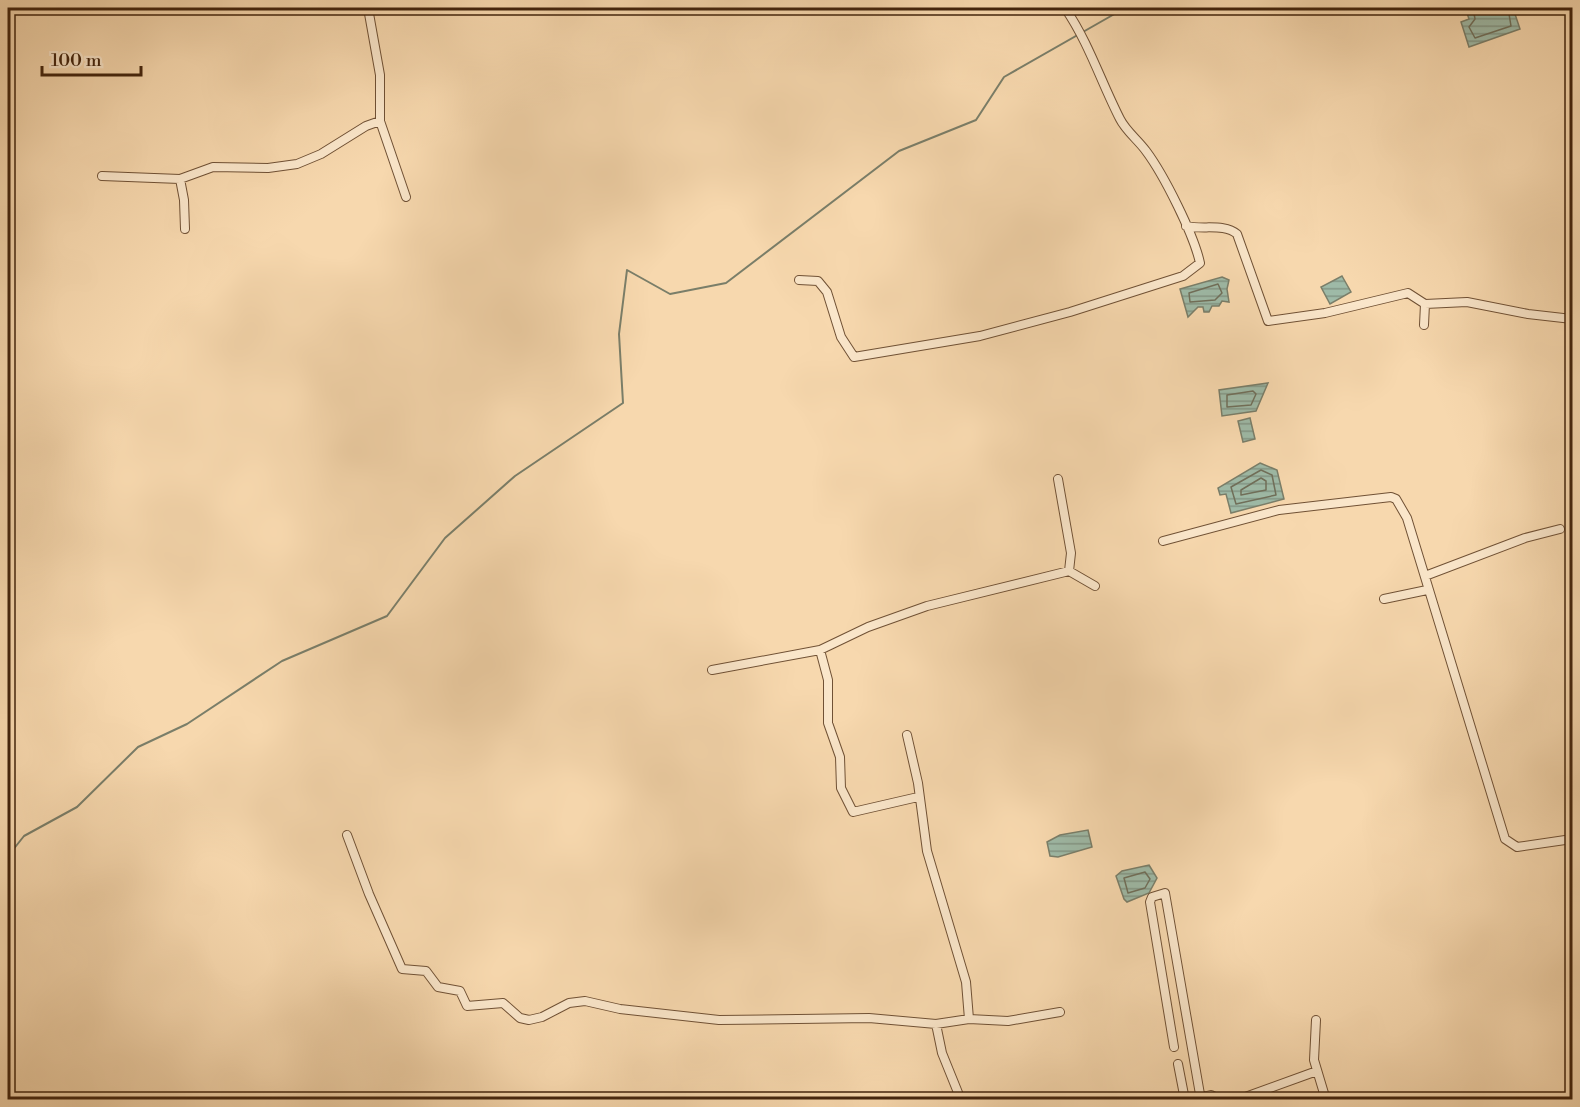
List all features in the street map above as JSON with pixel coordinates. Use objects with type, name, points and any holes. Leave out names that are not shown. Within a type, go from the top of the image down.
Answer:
[{"type":"street","points":[[368,8],[380,75],[380,121],[406,197]]},
{"type":"street","points":[[799,280],[818,281],[827,292],[841,337],[854,357],[980,336],[1127,296],[1183,276],[1200,263],[1196,247],[1165,182],[1147,152],[1121,122],[1083,33],[1065,8]]},
{"type":"street","points":[[102,176],[180,179],[213,166],[268,168],[297,164],[321,154],[366,126],[380,121]]},
{"type":"street","points":[[180,179],[184,200],[185,229]]},
{"type":"street","points":[[1186,226],[1199,229],[1230,228],[1237,234],[1268,321],[1324,313],[1408,293],[1425,304],[1467,302],[1528,314],[1572,319]]},
{"type":"street","points":[[1424,325],[1425,304]]},
{"type":"street","points":[[1058,479],[1071,553],[1069,571]]},
{"type":"street","points":[[1163,541],[1279,510],[1391,497],[1396,499],[1407,518],[1425,576],[1427,590],[1505,839],[1517,847],[1572,838]]},
{"type":"street","points":[[1425,576],[1525,538],[1560,530]]},
{"type":"street","points":[[712,670],[820,650],[868,627],[927,606],[1069,571],[1095,586]]},
{"type":"street","points":[[1384,599],[1427,590]]},
{"type":"street","points":[[820,650],[828,680],[828,723],[840,757],[841,788],[853,812],[918,797]]},
{"type":"street","points":[[907,735],[918,783],[918,797],[927,851],[966,982],[969,1018]]},
{"type":"street","points":[[347,835],[369,894],[402,969],[426,970],[438,987],[460,991],[467,1006],[503,1003],[520,1018],[529,1020],[542,1017],[569,1003],[585,1001],[620,1009],[719,1020],[869,1018],[936,1024],[969,1018],[1008,1021],[1060,1012]]},
{"type":"street","points":[[1174,1047],[1149,902],[1152,897],[1165,894],[1201,1098]]},
{"type":"street","points":[[1316,1020],[1314,1059],[1326,1100]]},
{"type":"street","points":[[936,1024],[942,1053],[961,1100]]},
{"type":"street","points":[[1178,1064],[1185,1100]]},
{"type":"street","points":[[1237,1100],[1317,1071]]},
{"type":"street","points":[[1190,1100],[1211,1095],[1221,1100]]},
{"type":"water","points":[[1513,8],[1520,29],[1469,47],[1461,22],[1469,19],[1466,10]]},
{"type":"water","points":[[1342,276],[1351,292],[1330,304],[1321,287]]},
{"type":"water","points":[[1222,277],[1229,280],[1227,289],[1229,302],[1222,301],[1219,306],[1212,306],[1209,312],[1204,312],[1203,307],[1198,307],[1188,317],[1180,289]]},
{"type":"water","points":[[1268,383],[1256,411],[1222,416],[1219,390]]},
{"type":"water","points":[[1250,418],[1255,439],[1243,442],[1238,421]]},
{"type":"water","points":[[1260,463],[1277,470],[1284,499],[1231,513],[1226,494],[1220,495],[1218,488]]},
{"type":"water","points":[[1088,830],[1092,847],[1058,857],[1050,856],[1047,842],[1060,835]]},
{"type":"water","points":[[1149,865],[1157,878],[1149,893],[1127,902],[1116,876],[1122,871]]},
{"type":"waterway","points":[[8,856],[24,836],[77,807],[138,747],[187,724],[282,661],[387,616],[445,538],[515,476],[623,403],[619,334],[627,270],[670,294],[726,283],[899,151],[976,120],[1004,77],[1125,8]]}]
